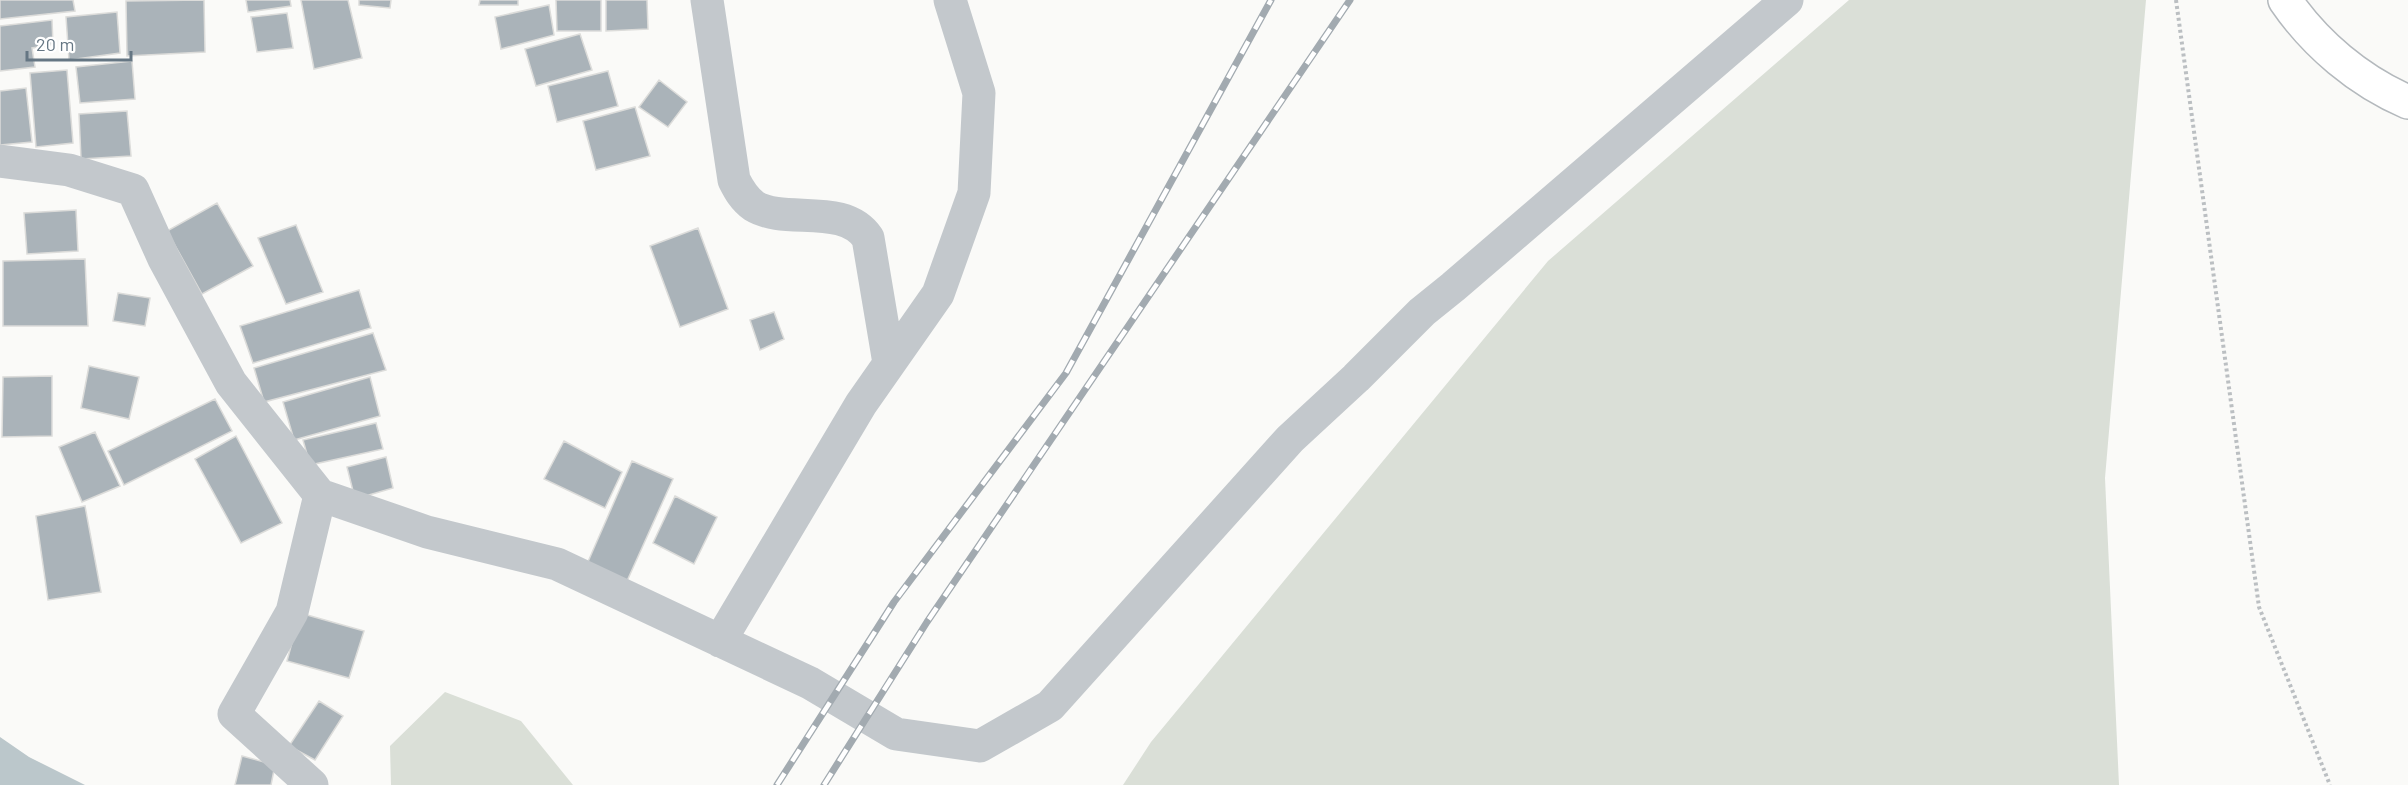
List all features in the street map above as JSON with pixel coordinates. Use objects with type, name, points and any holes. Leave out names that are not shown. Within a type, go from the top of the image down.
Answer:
[{"type":"highway","points":[[2285,0],[2302,26],[2342,62],[2390,95],[2408,102]]},
{"type":"street","points":[[708,0],[734,180],[742,195],[755,207],[777,212],[842,219],[861,228],[868,238],[889,363]]},
{"type":"street","points":[[720,640],[861,404],[938,294],[974,192],[979,93],[950,0]]},
{"type":"street","points":[[0,161],[69,170],[133,190],[164,260],[231,383],[320,495],[427,532],[557,564],[810,683],[896,734],[980,746],[1050,706],[1290,439],[1356,378],[1422,312],[1453,288],[1787,0]]},
{"type":"street","points":[[312,785],[234,714],[292,612],[320,495]]},
{"type":"path","points":[[2176,0],[2259,607],[2330,785]]},
{"type":"shaded area","points":[[1849,0],[2146,0],[2105,478],[2119,785],[1123,785],[1151,742],[1548,261]]},
{"type":"shaded area","points":[[445,692],[521,721],[573,785],[391,785],[390,746]]},
{"type":"shaded area","points":[[0,737],[29,757],[85,785],[0,785]]},
{"type":"building","points":[[0,0],[73,0],[75,11],[0,19]]},
{"type":"building","points":[[204,0],[205,52],[127,56],[126,1]]},
{"type":"building","points":[[246,0],[290,0],[291,6],[248,12]]},
{"type":"building","points":[[301,0],[348,0],[362,58],[314,69]]},
{"type":"building","points":[[359,0],[391,0],[390,8],[359,5]]},
{"type":"building","points":[[480,0],[518,0],[518,5],[479,5]]},
{"type":"building","points":[[556,0],[601,0],[601,31],[557,31]]},
{"type":"building","points":[[606,0],[647,0],[648,29],[606,31]]},
{"type":"building","points":[[549,5],[554,35],[501,49],[495,17]]},
{"type":"building","points":[[117,12],[120,53],[69,60],[66,17]]},
{"type":"building","points":[[287,13],[293,48],[257,52],[251,17]]},
{"type":"building","points":[[52,20],[53,45],[32,48],[35,67],[0,71],[0,26]]},
{"type":"building","points":[[580,34],[592,70],[536,86],[525,49]]},
{"type":"building","points":[[132,61],[135,99],[80,103],[76,67]]},
{"type":"building","points":[[67,70],[73,143],[36,147],[30,73]]},
{"type":"building","points":[[608,71],[618,106],[557,122],[548,86]]},
{"type":"building","points":[[659,80],[687,102],[668,127],[639,107]]},
{"type":"building","points":[[26,88],[32,142],[0,145],[0,91]]},
{"type":"building","points":[[635,107],[650,156],[596,170],[583,121]]},
{"type":"building","points":[[127,111],[131,156],[81,159],[79,114]]},
{"type":"building","points":[[217,203],[253,266],[202,294],[167,231]]},
{"type":"building","points":[[76,210],[78,251],[27,254],[24,213]]},
{"type":"building","points":[[296,225],[323,292],[286,304],[258,238]]},
{"type":"building","points":[[698,228],[728,309],[680,327],[650,246]]},
{"type":"building","points":[[85,259],[88,326],[3,326],[3,261]]},
{"type":"building","points":[[359,290],[371,328],[253,363],[240,326]]},
{"type":"building","points":[[118,293],[150,298],[145,326],[113,321]]},
{"type":"building","points":[[774,312],[784,339],[760,350],[750,320]]},
{"type":"building","points":[[373,333],[386,370],[264,402],[254,368]]},
{"type":"building","points":[[89,366],[139,377],[129,419],[81,408]]},
{"type":"building","points":[[52,376],[52,436],[2,437],[3,377]]},
{"type":"building","points":[[370,377],[380,416],[294,440],[283,402]]},
{"type":"building","points":[[215,399],[232,431],[124,485],[108,451]]},
{"type":"building","points":[[376,423],[383,449],[310,465],[303,440]]},
{"type":"building","points":[[95,432],[120,486],[82,502],[59,447]]},
{"type":"building","points":[[236,436],[282,523],[241,543],[195,459]]},
{"type":"building","points":[[564,441],[622,472],[605,508],[544,479]]},
{"type":"building","points":[[386,457],[393,488],[355,499],[347,467]]},
{"type":"building","points":[[632,461],[673,479],[627,581],[587,564]]},
{"type":"building","points":[[675,496],[717,517],[694,564],[653,543]]},
{"type":"building","points":[[85,506],[101,592],[48,600],[36,516]]},
{"type":"building","points":[[300,613],[364,631],[349,678],[287,661]]},
{"type":"building","points":[[319,701],[343,716],[315,760],[289,746]]},
{"type":"building","points":[[242,756],[275,765],[271,785],[235,785]]},
{"type":"railway","points":[[777,785],[894,602],[1066,373],[1271,0]]},
{"type":"railway","points":[[824,785],[927,622],[1350,0]]}]
